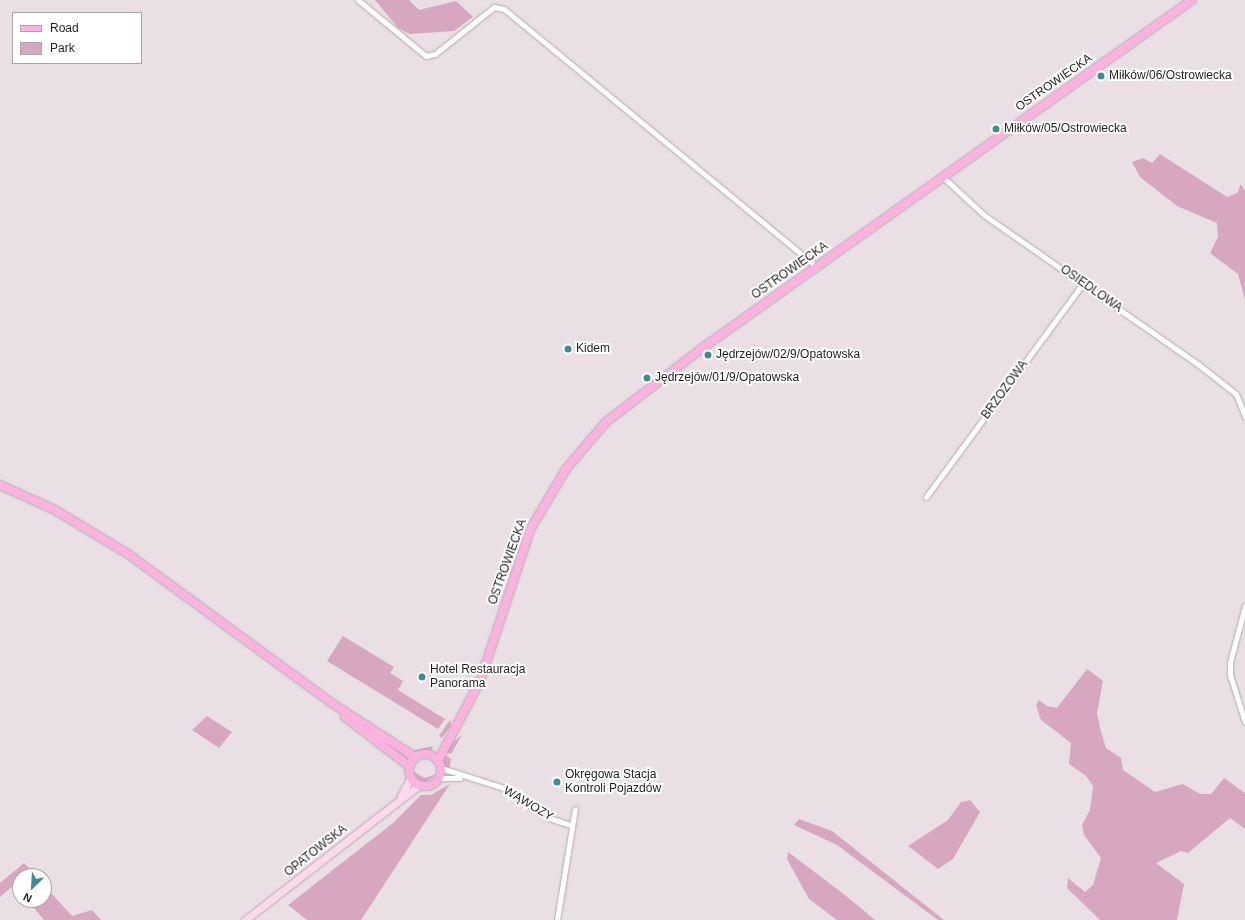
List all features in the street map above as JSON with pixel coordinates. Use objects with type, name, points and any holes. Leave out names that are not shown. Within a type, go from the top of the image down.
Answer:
[{"type":"main road","name":"OSTROWIECKA","points":[[447,741],[480,681],[531,528],[551,491],[588,441],[652,385],[1192,0]]},
{"type":"main road","points":[[0,485],[55,510],[128,554],[330,702],[409,766],[411,777],[419,785],[433,784],[439,778],[440,764],[447,741]]},
{"type":"main road","points":[[330,702],[415,757],[430,755],[447,741]]},
{"type":"main road","points":[[430,755],[440,764]]},
{"type":"main road","points":[[409,766],[415,757]]},
{"type":"street","points":[[358,0],[426,56],[435,54],[494,7],[504,9],[817,267]]},
{"type":"street","name":"OSIEDLOWA","points":[[943,177],[984,215],[1199,365],[1245,404]]},
{"type":"street","name":"BRZOZOWA","points":[[926,497],[1083,284]]},
{"type":"street","points":[[1240,400],[1245,416]]},
{"type":"street","points":[[1245,606],[1230,662],[1230,675],[1245,722]]},
{"type":"street","name":"WĄWOZY","points":[[440,764],[463,778]]},
{"type":"street","name":"OPATOWSKA","points":[[400,798],[411,777]]},
{"type":"street","name":"WĄWOZY","points":[[439,778],[463,778],[500,788],[549,818],[571,825]]},
{"type":"street","name":"OPATOWSKA","points":[[245,920],[400,798],[419,785]]},
{"type":"street","points":[[557,920],[571,825],[575,809]]},
{"type":"green space","points":[[375,0],[409,0],[419,10],[456,1],[473,17],[454,31],[410,34],[398,28]]},
{"type":"green space","points":[[1160,154],[1227,197],[1237,193],[1241,184],[1245,191],[1245,300],[1238,274],[1210,253],[1218,237],[1217,223],[1177,206],[1140,177],[1132,162],[1143,158],[1152,163]]},
{"type":"green space","points":[[343,636],[394,667],[390,673],[403,681],[398,690],[445,719],[438,729],[327,661]]},
{"type":"green space","points":[[1087,669],[1103,681],[1097,713],[1100,728],[1106,748],[1121,758],[1123,770],[1155,792],[1183,784],[1200,794],[1211,794],[1224,778],[1245,793],[1245,829],[1230,818],[1188,853],[1181,851],[1156,863],[1184,884],[1177,920],[1100,920],[1067,888],[1068,878],[1085,892],[1093,885],[1101,858],[1084,835],[1082,825],[1090,810],[1093,786],[1086,776],[1069,764],[1071,743],[1041,720],[1036,705],[1039,700],[1047,706],[1057,708]]},
{"type":"green space","points":[[207,716],[232,732],[219,748],[192,730]]},
{"type":"green space","points":[[450,720],[451,726],[442,738],[439,736]]},
{"type":"green space","points":[[462,735],[451,754],[445,751],[452,743]]},
{"type":"green space","points":[[433,746],[431,751],[408,752]]},
{"type":"green space","points":[[443,754],[451,759],[449,770],[442,763]]},
{"type":"green space","points":[[412,771],[425,778],[437,774],[424,783],[417,780]]},
{"type":"green space","points":[[450,784],[361,920],[307,920],[288,905],[393,823],[421,795],[431,795]]},
{"type":"green space","points":[[970,800],[980,812],[953,859],[938,869],[908,846],[948,820],[961,802]]},
{"type":"green space","points":[[799,819],[832,831],[944,920],[938,920],[837,845],[794,825]]},
{"type":"green space","points":[[788,852],[845,895],[875,920],[837,920],[809,899],[787,859]]},
{"type":"green space","points":[[24,863],[29,868],[18,868]]},
{"type":"green space","points":[[12,873],[12,887],[0,897],[0,883]]},
{"type":"green space","points":[[52,894],[72,916],[92,910],[101,920],[44,920],[34,908],[52,908]]},
{"type":"place","name":"Miłków/06/Ostrowiecka","points":[[1101,76]]},
{"type":"place","name":"Miłków/05/Ostrowiecka","points":[[996,129]]},
{"type":"place","name":"Kidem","points":[[568,349]]},
{"type":"place","name":"Jędrzejów/02/9/Opatowska","points":[[708,355]]},
{"type":"place","name":"Jędrzejów/01/9/Opatowska","points":[[647,378]]},
{"type":"place","name":"Hotel Restauracja Panorama","points":[[422,677]]},
{"type":"place","name":"Okręgowa Stacja Kontroli Pojazdów","points":[[557,782]]}]
